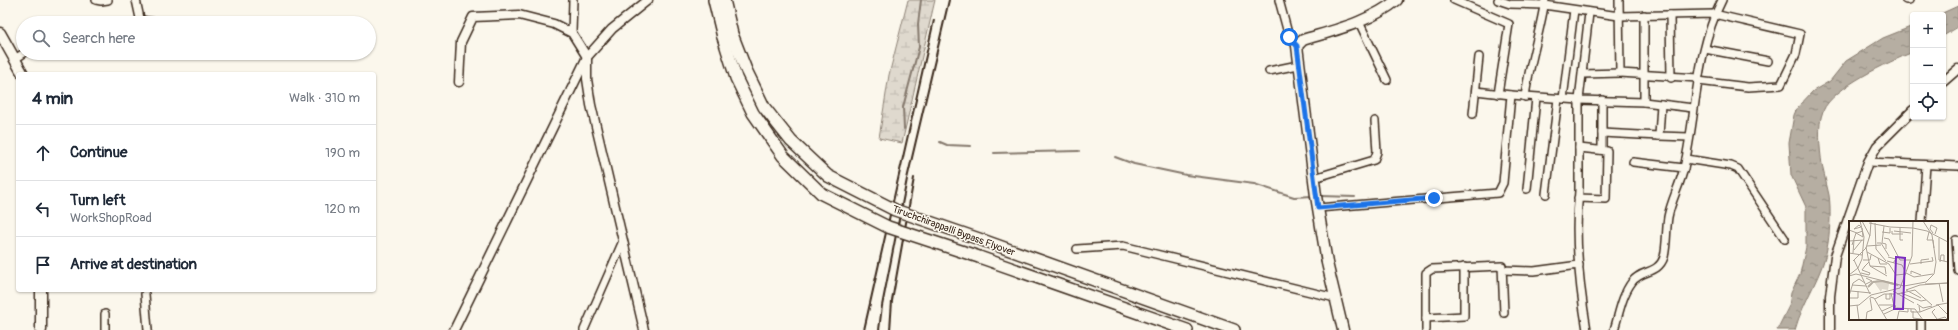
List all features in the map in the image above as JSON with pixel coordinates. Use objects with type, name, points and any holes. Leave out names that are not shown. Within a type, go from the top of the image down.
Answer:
[{"type":"highway","name":"Tiruchchirappalli Bypass Flyover","points":[[714,0],[727,35],[764,108],[791,141],[828,176],[895,210],[1234,330]]},
{"type":"highway","name":"Tiruchchirappalli Bypass Flyover","points":[[724,0],[727,35],[736,78],[753,113],[783,156],[822,194],[888,228],[979,257],[1187,330]]},
{"type":"main road","points":[[1343,330],[1327,262],[1318,208],[1298,65],[1297,46],[1303,40],[1359,22],[1388,8],[1397,0]]},
{"type":"main road","points":[[0,33],[22,72]]},
{"type":"main road","points":[[41,292],[41,330]]},
{"type":"street","points":[[96,0],[101,2],[108,0]]},
{"type":"street","points":[[136,0],[139,16]]},
{"type":"street","points":[[572,33],[573,0]]},
{"type":"street","points":[[454,330],[587,57],[612,29],[648,0]]},
{"type":"street","points":[[1279,0],[1289,37],[1297,46]]},
{"type":"street","points":[[1454,0],[1509,24],[1498,94]]},
{"type":"street","points":[[1498,0],[1510,4],[1545,3],[1589,13],[1618,16],[1714,14],[1800,34],[1796,54],[1782,85],[1748,87],[1698,80],[1620,73],[1583,74]]},
{"type":"street","points":[[1619,0],[1618,16],[1620,73]]},
{"type":"street","points":[[1614,330],[1626,291],[1633,280],[1657,269],[1664,258],[1668,216],[1686,159],[1698,80],[1714,14],[1722,0]]},
{"type":"street","points":[[1525,97],[1528,73],[1543,17],[1545,3]]},
{"type":"street","points":[[1546,194],[1574,10]]},
{"type":"street","points":[[1587,330],[1576,240],[1579,100],[1589,13]]},
{"type":"street","points":[[459,82],[461,42],[473,17],[519,15],[554,24],[572,33],[587,57],[587,79],[591,105],[644,330]]},
{"type":"street","points":[[1644,15],[1644,102]]},
{"type":"street","points":[[1670,15],[1671,78]]},
{"type":"street","points":[[1359,22],[1387,80]]},
{"type":"street","points":[[1705,49],[1768,62]]},
{"type":"street","points":[[1473,114],[1479,57]]},
{"type":"street","points":[[1269,71],[1298,65]]},
{"type":"street","points":[[1946,79],[1958,68]]},
{"type":"street","points":[[1476,91],[1536,98],[1644,102],[1693,108]]},
{"type":"street","points":[[1318,208],[1498,193],[1503,183],[1511,95]]},
{"type":"street","points":[[1527,189],[1536,98]]},
{"type":"street","points":[[1602,100],[1602,150]]},
{"type":"street","points":[[1659,136],[1661,104]]},
{"type":"street","points":[[1830,330],[1830,296],[1835,256],[1868,162],[1877,146],[1910,113]]},
{"type":"street","points":[[1314,178],[1374,160],[1377,152],[1374,121]]},
{"type":"street","points":[[1602,133],[1689,138]]},
{"type":"street","points":[[1578,198],[1606,199],[1607,151],[1579,148]]},
{"type":"street","points":[[1686,159],[1732,166],[1738,169],[1785,239]]},
{"type":"street","points":[[1633,162],[1684,168]]},
{"type":"street","points":[[1868,162],[1958,166]]},
{"type":"street","points":[[1922,221],[1926,165]]},
{"type":"street","points":[[1956,240],[1958,270]]},
{"type":"street","points":[[584,330],[623,241]]},
{"type":"street","points":[[1077,249],[1123,246],[1335,298]]},
{"type":"street","points":[[1503,270],[1534,271],[1579,265]]},
{"type":"street","points":[[1426,330],[1426,273],[1428,270],[1502,266],[1504,313]]},
{"type":"street","points":[[1426,318],[1464,316],[1464,268]]},
{"type":"street","points":[[145,294],[148,330]]},
{"type":"street","points":[[105,314],[105,330]]},
{"type":"green space","points":[[908,0],[935,0],[902,143],[879,138],[889,75]]},
{"type":"water","points":[[1958,6],[1958,27],[1946,34],[1946,12],[1945,12]]},
{"type":"water","points":[[1910,27],[1910,53],[1890,62],[1850,84],[1829,102],[1823,111],[1820,124],[1820,145],[1822,165],[1830,206],[1826,254],[1795,330],[1777,330],[1789,306],[1791,293],[1800,274],[1806,247],[1806,207],[1791,175],[1789,143],[1794,115],[1797,108],[1813,91],[1830,81],[1846,61],[1883,38]]},
{"type":"waterway","points":[[904,129],[903,107],[919,47],[918,24],[921,0]]},
{"type":"waterway","points":[[940,142],[947,145],[971,146]]},
{"type":"waterway","points":[[994,153],[1079,151]]},
{"type":"waterway","points":[[1115,157],[1134,164],[1186,175],[1254,184],[1294,197],[1313,196]]},
{"type":"waterway","points":[[1320,196],[1355,197]]},
{"type":"railway","points":[[879,330],[882,306],[907,179],[949,0]]},
{"type":"railway","points":[[864,330],[934,20]]},
{"type":"railway","points":[[890,330],[892,301],[914,178]]},
{"type":"route","points":[[1289,37],[1297,46],[1318,208],[1434,198]]}]
